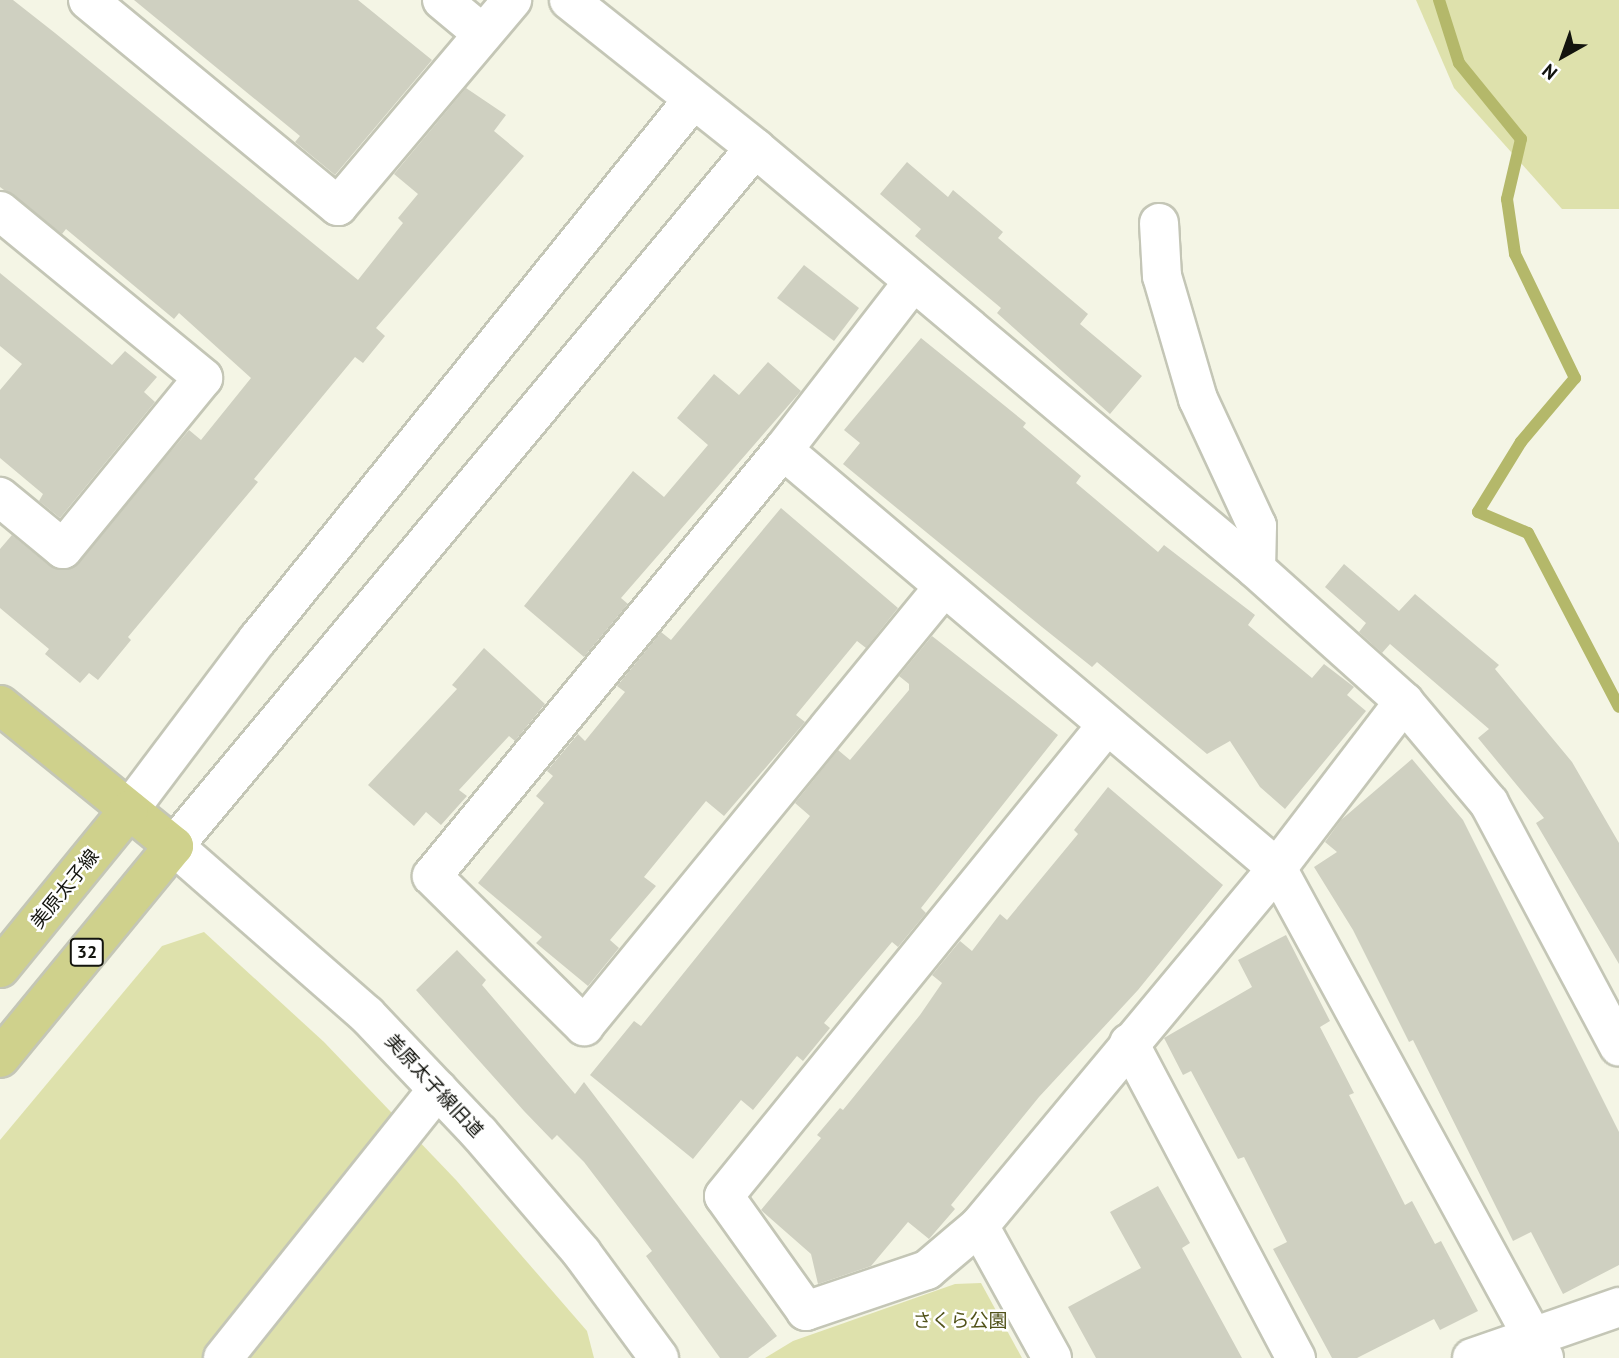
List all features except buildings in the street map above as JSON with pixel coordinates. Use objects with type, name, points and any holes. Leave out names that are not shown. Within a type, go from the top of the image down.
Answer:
[{"type":"main road","points":[[0,705],[174,846]]},
{"type":"main road","name":"美原太子線","points":[[0,968],[129,810]]},
{"type":"main road","name":"32","points":[[0,1058],[174,846]]},
{"type":"street","points":[[88,0],[338,206],[512,0]]},
{"type":"street","points":[[442,0],[483,34]]},
{"type":"street","points":[[569,0],[692,101],[755,148],[1256,569],[1404,702],[1489,803],[1619,1046]]},
{"type":"street","points":[[129,810],[258,639],[692,101]]},
{"type":"street","points":[[174,846],[755,148]]},
{"type":"street","points":[[0,211],[203,378],[63,549],[0,497]]},
{"type":"street","points":[[1159,223],[1161,276],[1198,399],[1257,526],[1256,569]]},
{"type":"street","points":[[913,282],[783,450],[432,876],[584,1026],[943,588]]},
{"type":"street","points":[[783,450],[1277,868],[1538,1348]]},
{"type":"street","points":[[1107,725],[724,1196],[806,1311],[928,1270],[979,1226],[1277,868],[1404,702]]},
{"type":"street","name":"美原太子線旧道","points":[[174,846],[358,1007],[438,1090],[582,1253],[651,1354]]},
{"type":"street","points":[[1129,1043],[1296,1358]]},
{"type":"street","points":[[223,1358],[438,1090]]},
{"type":"street","points":[[979,1226],[1052,1358]]},
{"type":"street","points":[[1472,1358],[1538,1348],[1619,1307]]},
{"type":"green space","points":[[1416,0],[1619,0],[1619,209],[1562,209],[1454,88]]},
{"type":"green space","points":[[204,932],[324,1042],[456,1180],[587,1331],[594,1358],[0,1358],[0,1140],[162,946]]},
{"type":"green space","name":"さくら公園","points":[[981,1283],[1022,1358],[765,1358],[793,1341],[955,1284]]},
{"type":"waterway","points":[[1439,0],[1459,63],[1521,139],[1507,199],[1515,254],[1575,378],[1521,442],[1478,512],[1528,533],[1619,707]]}]
